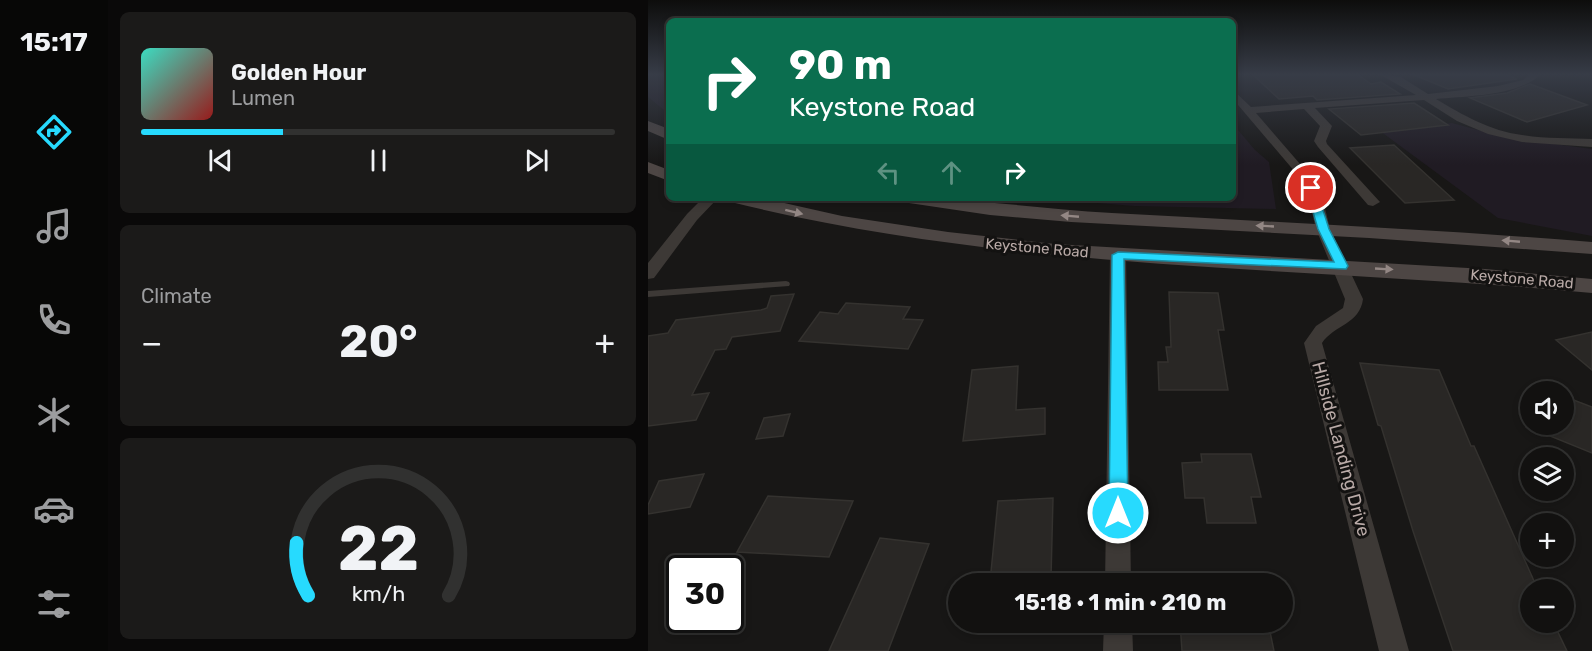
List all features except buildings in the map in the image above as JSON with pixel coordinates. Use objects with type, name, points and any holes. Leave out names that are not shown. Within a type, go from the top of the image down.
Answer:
[{"type":"main road","points":[[649,126],[666,134]]},
{"type":"main road","points":[[648,167],[666,175]]},
{"type":"main road","name":"Keystone Road","points":[[749,201],[812,217],[908,234],[1029,248],[1118,255],[1342,266],[1592,286]]},
{"type":"main road","points":[[933,201],[1093,218],[1444,235],[1592,248]]},
{"type":"street","points":[[1244,104],[1302,172],[1316,199],[1323,229],[1342,266]]},
{"type":"street","points":[[1252,113],[1300,111],[1308,107],[1336,104]]},
{"type":"street","points":[[1439,104],[1461,119],[1492,132],[1531,140],[1592,142]]},
{"type":"street","points":[[1308,107],[1326,126],[1320,141],[1373,202]]},
{"type":"street","points":[[648,274],[692,217],[708,201]]},
{"type":"street","points":[[1118,255],[1118,573]]},
{"type":"street","name":"Hillside Landing Drive","points":[[1342,266],[1354,305],[1350,313],[1318,333],[1313,343],[1394,651]]},
{"type":"street","points":[[1118,633],[1118,651]]},
{"type":"lane","points":[[648,294],[786,284]]},
{"type":"shaded area","points":[[657,104],[666,104],[666,112]]},
{"type":"shaded area","points":[[1452,123],[1508,138],[1592,149],[1592,236],[1498,218],[1380,131]]},
{"type":"shaded area","points":[[1236,128],[1255,150],[1269,162],[1276,209],[1134,206],[1073,201],[1236,201]]},
{"type":"route","points":[[1118,513],[1118,255],[1342,266],[1323,229],[1311,188]]}]
